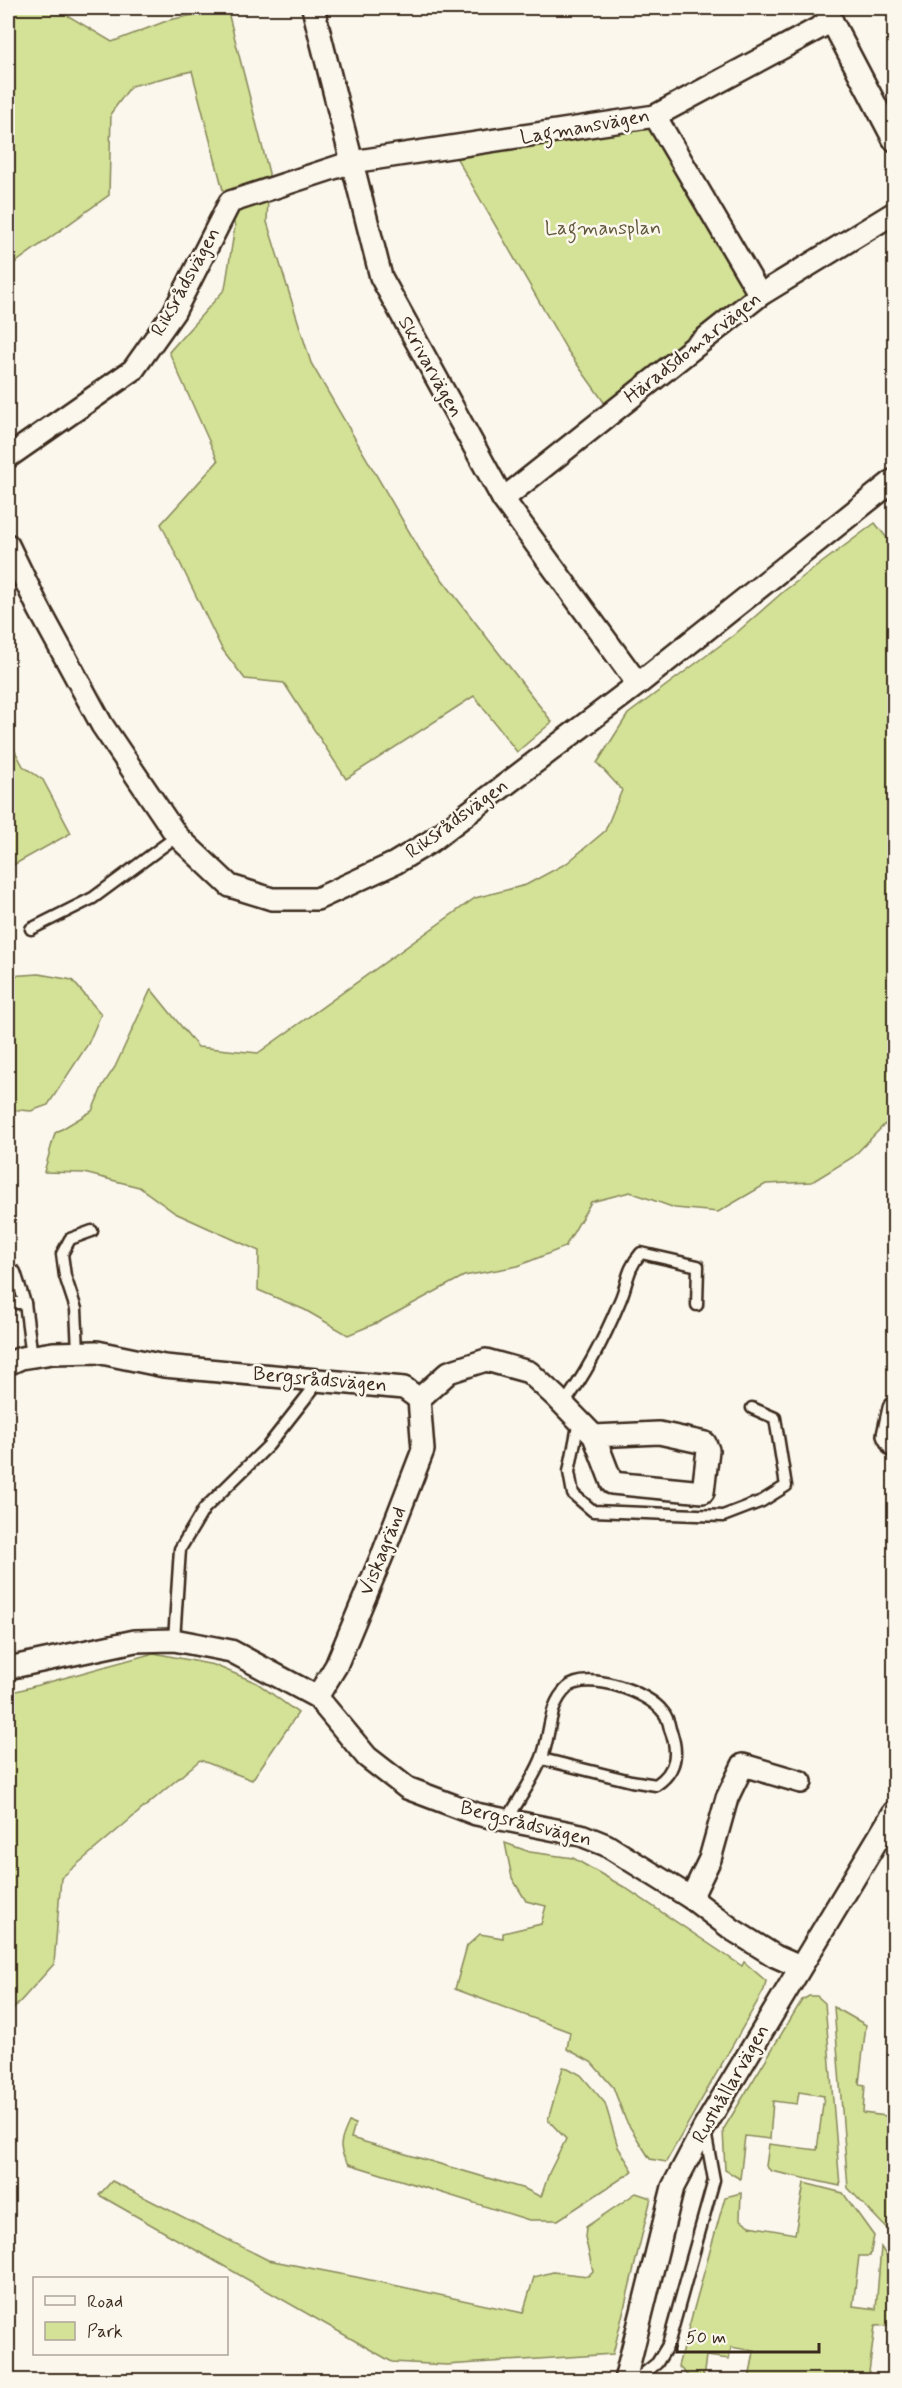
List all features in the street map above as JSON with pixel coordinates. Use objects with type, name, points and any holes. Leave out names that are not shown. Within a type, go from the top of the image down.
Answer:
[{"type":"street","name":"Skrivarvägen","points":[[313,8],[381,277],[503,500],[638,684]]},
{"type":"street","name":"Lagmansvägen","points":[[352,162],[655,116],[828,14]]},
{"type":"street","points":[[828,14],[894,140]]},
{"type":"street","points":[[655,116],[760,295]]},
{"type":"street","name":"Riksrådsvägen","points":[[8,457],[133,370],[174,312],[230,202],[352,162]]},
{"type":"street","name":"Häradsdomarvägen","points":[[503,500],[760,295],[894,213]]},
{"type":"street","name":"Riksrådsvägen","points":[[8,545],[39,609],[102,725],[177,836],[230,886],[272,900],[317,899],[394,863],[430,842],[638,684],[894,480]]},
{"type":"street","name":"Bergsrådsvägen","points":[[8,1365],[21,1358],[78,1351],[97,1352],[164,1366],[404,1388],[419,1398]]},
{"type":"street","points":[[419,1398],[449,1372],[486,1360],[529,1372],[586,1428],[612,1483],[703,1492],[708,1450],[705,1443],[659,1433],[586,1428]]},
{"type":"street","name":"Viskagränd","points":[[317,1697],[336,1666],[423,1450],[419,1398]]},
{"type":"street","points":[[894,1408],[888,1435],[894,1446]]},
{"type":"street","name":"Bergsrådsvägen","points":[[8,1668],[135,1641],[174,1640],[231,1651],[261,1665],[317,1697],[367,1757],[407,1788],[476,1814],[580,1834],[625,1856],[691,1898],[733,1930],[775,1956],[800,1967]]},
{"type":"street","points":[[691,1898],[710,1859],[727,1798],[743,1765],[801,1782]]},
{"type":"street","name":"Rusthållarvägen","points":[[625,2380],[673,2187],[704,2128],[894,1812]]},
{"type":"lane","points":[[31,928],[93,898],[177,836]]},
{"type":"lane","points":[[78,1351],[75,1309],[65,1276],[62,1254],[70,1239],[92,1231]]},
{"type":"lane","points":[[563,1405],[582,1380],[620,1302],[632,1263],[641,1253],[698,1266],[697,1305]]},
{"type":"lane","points":[[15,1272],[25,1303],[32,1357]]},
{"type":"lane","points":[[8,1303],[25,1303]]},
{"type":"lane","points":[[174,1640],[180,1549],[204,1509],[268,1446],[319,1380]]},
{"type":"lane","points":[[586,1428],[569,1472],[573,1494],[593,1511],[723,1516],[762,1501],[786,1486],[775,1418],[752,1408]]},
{"type":"lane","points":[[507,1820],[542,1759],[552,1715],[561,1695],[574,1683],[597,1681],[622,1686],[654,1703],[663,1712],[675,1744],[676,1757],[671,1772],[656,1785],[542,1759]]},
{"type":"lane","points":[[636,2380],[657,2363],[668,2345],[714,2180],[704,2128]]},
{"type":"green space","points":[[8,8],[57,8],[112,42],[169,20],[227,8],[269,173],[267,222],[311,363],[421,552],[552,722],[517,752],[474,696],[346,779],[284,683],[245,679],[222,649],[161,524],[218,461],[169,352],[225,289],[235,226],[224,194],[192,71],[131,86],[111,113],[109,195],[8,268]]},
{"type":"green space","name":"Lagmansplan","points":[[650,127],[746,289],[745,296],[608,408],[567,350],[456,157],[534,143]]},
{"type":"green space","points":[[875,523],[894,547],[894,1138],[885,1124],[853,1157],[812,1182],[766,1184],[718,1212],[675,1208],[630,1192],[591,1202],[565,1247],[518,1266],[464,1276],[379,1322],[348,1335],[305,1310],[258,1290],[259,1251],[175,1213],[139,1187],[84,1173],[44,1172],[55,1133],[92,1111],[151,989],[198,1047],[258,1053],[475,898],[526,885],[567,863],[605,831],[622,790],[597,763],[628,714],[734,635],[784,591]]},
{"type":"green space","points":[[8,738],[23,766],[43,780],[71,833],[8,868]]},
{"type":"green space","points":[[39,974],[72,980],[101,1014],[88,1044],[48,1105],[31,1111],[8,1109],[8,976]]},
{"type":"green space","points":[[154,1653],[214,1665],[257,1683],[298,1713],[252,1780],[200,1760],[61,1878],[54,1964],[8,2015],[8,1691],[13,1692]]},
{"type":"green space","points":[[505,1843],[530,1852],[573,1858],[624,1887],[742,1966],[744,1962],[766,1981],[764,1990],[666,2162],[650,2159],[626,2121],[613,2087],[591,2062],[567,2049],[570,2032],[455,1989],[467,1946],[480,1934],[503,1938],[503,1933],[541,1924],[546,1906],[526,1901],[512,1878]]},
{"type":"green space","points":[[809,1996],[817,1996],[825,2003],[840,2186],[771,2171],[766,2166],[769,2144],[817,2150],[824,2096],[799,2092],[797,2104],[773,2101],[770,2139],[745,2136],[740,2179],[725,2170],[723,2130],[802,2000]]},
{"type":"green space","points":[[834,2007],[866,2025],[859,2084],[865,2085],[863,2113],[894,2117],[894,2236],[848,2188]]},
{"type":"green space","points":[[563,2067],[581,2075],[605,2103],[618,2147],[633,2171],[558,2220],[529,2220],[349,2164],[342,2154],[342,2139],[349,2122],[355,2124],[351,2138],[525,2189],[541,2197],[549,2173],[566,2139],[548,2120]]},
{"type":"green space","points":[[112,2181],[268,2260],[523,2313],[534,2277],[553,2272],[588,2276],[593,2271],[585,2237],[586,2227],[636,2193],[651,2198],[613,2354],[447,2365],[392,2362],[99,2195]]},
{"type":"green space","points":[[804,2183],[843,2193],[874,2236],[870,2256],[859,2256],[853,2306],[876,2309],[881,2247],[894,2268],[894,2325],[875,2326],[868,2380],[749,2380],[754,2351],[731,2347],[729,2359],[706,2356],[703,2380],[692,2380],[678,2366],[725,2197],[741,2193],[740,2219],[750,2226],[795,2234]]},
{"type":"green space","points":[[889,2330],[894,2330],[894,2355],[887,2351]]}]
